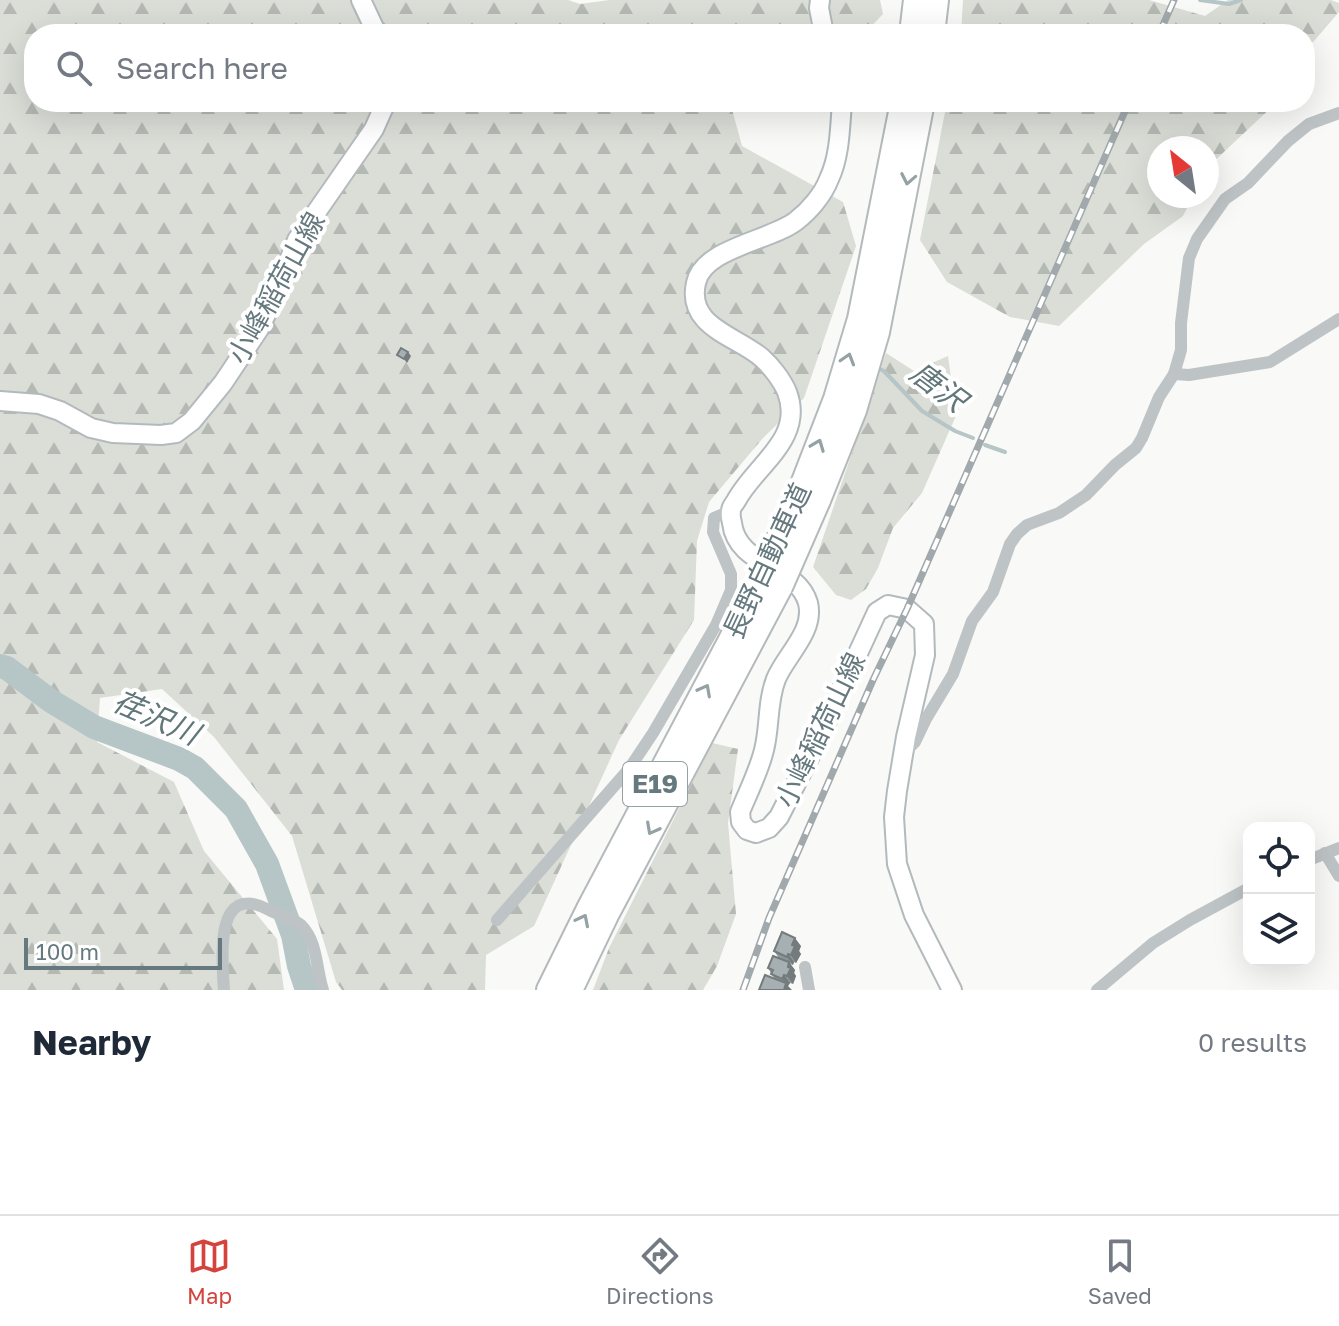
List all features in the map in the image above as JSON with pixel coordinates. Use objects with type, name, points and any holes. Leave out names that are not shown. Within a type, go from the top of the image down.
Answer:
[{"type":"highway","points":[[913,24],[916,0]]},
{"type":"highway","points":[[933,24],[936,0]]},
{"type":"highway","name":"長野自動車道","points":[[869,325],[901,112]]},
{"type":"highway","name":"長野自動車道","points":[[570,990],[771,582],[809,496],[845,404],[869,325],[920,112]]},
{"type":"highway","name":"長野自動車道","points":[[549,990],[731,640],[771,582]]},
{"type":"main road","points":[[361,0],[372,24]]},
{"type":"main road","points":[[820,0],[821,24]]},
{"type":"main road","name":"小峰稲荷山線","points":[[0,401],[39,404],[60,411],[91,428],[113,433],[176,433],[192,421],[223,383],[259,329],[297,240],[374,129],[382,112]]},
{"type":"main road","points":[[730,511],[742,489],[782,443],[791,410],[787,391],[762,357],[707,324],[694,295],[696,279],[706,265],[719,255],[795,222],[814,203],[829,179],[837,149],[841,112]]},
{"type":"main road","name":"小峰稲荷山線","points":[[730,511],[732,529],[738,542],[747,553],[794,582],[802,591],[809,614],[806,627],[776,678],[770,699],[764,751],[740,812],[741,822],[747,830],[756,833],[769,828],[779,817],[877,612],[888,605],[907,609],[924,624],[925,655],[906,737],[894,817],[897,864],[914,915],[952,990]]},
{"type":"street","points":[[904,753],[915,742],[953,674],[972,621],[993,592],[1010,544],[1017,534],[1027,525],[1059,513],[1086,495],[1136,448],[1142,438],[1159,397],[1174,374],[1181,350],[1189,258],[1197,239],[1225,199],[1248,183],[1288,141],[1309,124],[1339,113]]},
{"type":"street","points":[[1174,374],[1189,375],[1270,362],[1339,319]]},
{"type":"street","points":[[497,920],[629,769],[716,625],[731,590],[731,574],[713,532],[714,518],[730,511]]},
{"type":"street","points":[[1315,857],[1339,848]]},
{"type":"street","points":[[1325,853],[1339,876]]},
{"type":"street","points":[[1097,990],[1153,943],[1243,891]]},
{"type":"street","points":[[224,990],[226,918],[233,908],[255,903],[300,923],[314,947],[323,990]]},
{"type":"street","points":[[805,967],[809,990]]},
{"type":"green space","points":[[0,0],[568,0],[580,4],[609,0],[880,0],[883,14],[874,24],[24,24],[24,112],[733,112],[742,146],[843,202],[856,246],[804,398],[763,438],[709,502],[697,541],[694,620],[619,740],[534,926],[486,955],[485,990],[342,990],[336,982],[292,836],[214,737],[162,689],[100,698],[97,742],[174,782],[204,851],[277,939],[284,990],[0,990]]},
{"type":"green space","points":[[963,0],[1149,0],[1205,16],[1228,0],[1331,0],[1339,3],[1339,12],[1315,40],[1315,24],[962,24]]},
{"type":"green space","points":[[945,112],[1266,112],[1219,157],[1219,136],[1147,136],[1147,208],[1187,208],[1183,216],[1144,244],[1059,326],[1010,317],[947,282],[920,240]]},
{"type":"green space","points":[[886,353],[914,371],[948,356],[953,393],[959,409],[922,493],[893,528],[878,568],[866,589],[851,600],[836,595],[813,567]]},
{"type":"green space","points":[[712,743],[738,749],[728,823],[736,914],[717,966],[703,990],[593,990],[609,948]]},
{"type":"building","points":[[401,348],[408,352],[404,359],[397,355]]},
{"type":"building","points":[[782,932],[795,938],[792,945],[795,946],[787,957],[774,951]]},
{"type":"building","points":[[773,956],[789,962],[788,967],[791,968],[782,979],[771,974],[773,970],[768,968]]},
{"type":"building","points":[[765,975],[786,983],[784,990],[759,990]]},
{"type":"waterway","points":[[1200,0],[1229,4],[1241,0]]},
{"type":"waterway","name":"唐沢","points":[[878,368],[922,411],[973,438]]},
{"type":"waterway","points":[[985,445],[1005,452]]},
{"type":"waterway","name":"荏沢川","points":[[0,666],[94,727],[195,768],[236,809],[267,864],[293,935],[307,990]]},
{"type":"railway","points":[[1163,24],[1174,0]]},
{"type":"railway","points":[[743,990],[769,918],[1125,112]]}]
